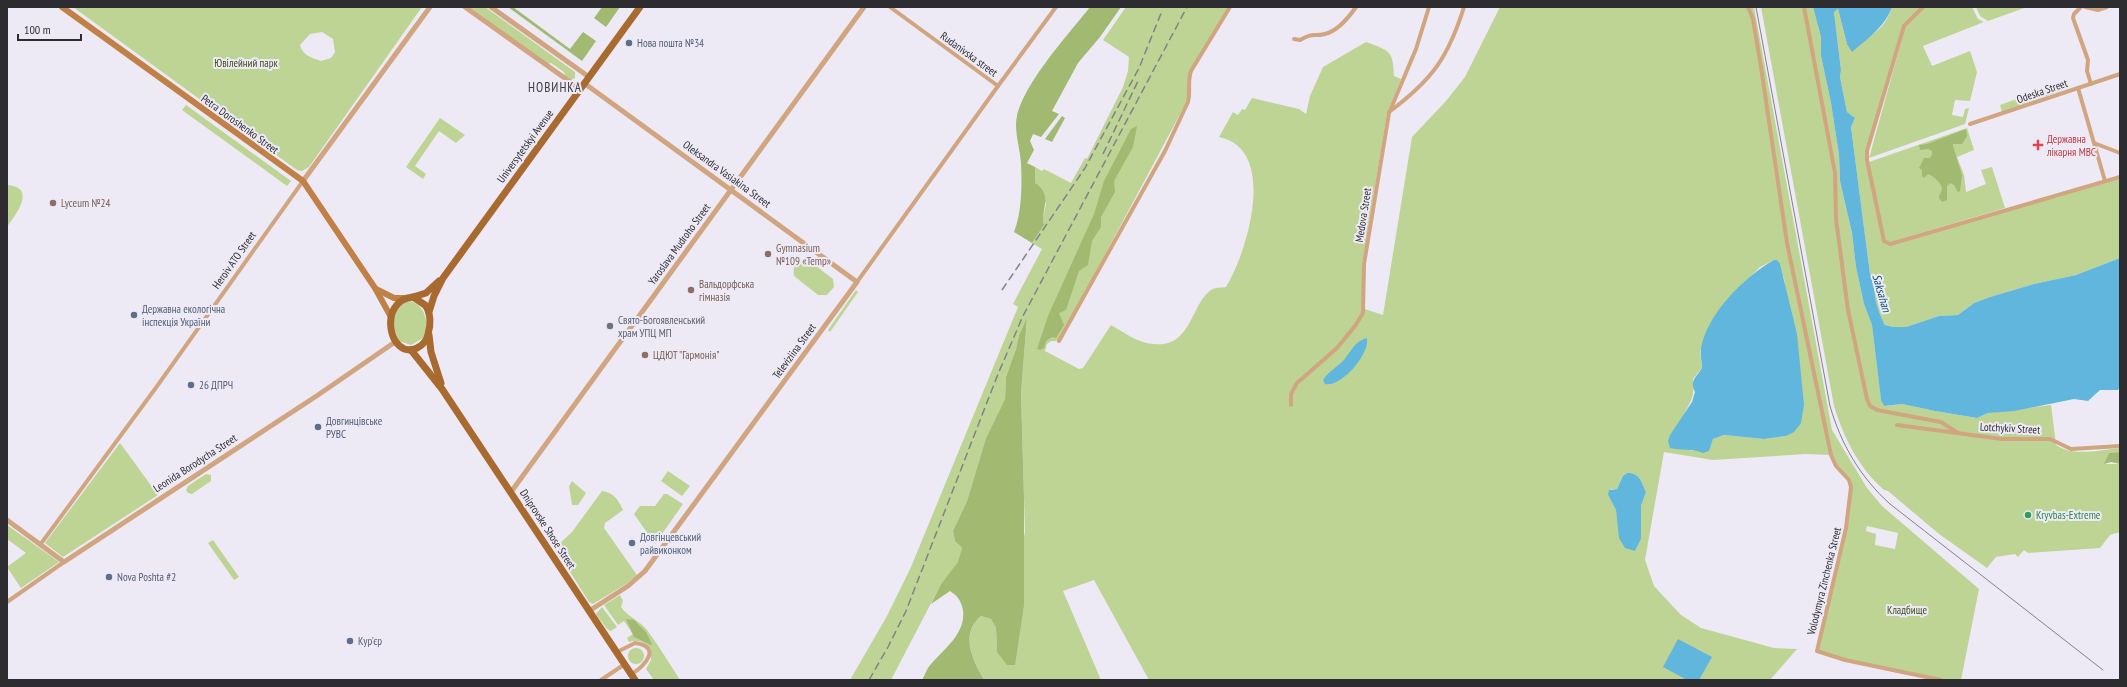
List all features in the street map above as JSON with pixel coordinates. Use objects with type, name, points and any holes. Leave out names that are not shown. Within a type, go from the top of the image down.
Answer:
[{"type":"main road","name":"Petra Doroshenko Street","points":[[62,7],[303,181],[375,288],[391,317]]},
{"type":"main road","name":"Universytetskyi Avenue","points":[[443,278],[640,7]]},
{"type":"main road","points":[[375,288],[394,298],[413,297],[426,293],[443,278]]},
{"type":"main road","points":[[442,389],[431,352],[428,334],[429,312],[434,296],[443,278]]},
{"type":"main road","points":[[413,297],[421,300],[429,312]]},
{"type":"main road","points":[[404,298],[394,309],[391,317],[392,333],[395,342],[404,348],[411,350],[442,389]]},
{"type":"main road","points":[[411,350],[423,344],[428,334]]},
{"type":"main road","name":"Dniprovske Shose Street","points":[[442,389],[634,677]]},
{"type":"street","name":"Heroiv ATO Street","points":[[40,545],[151,395],[303,181],[430,7]]},
{"type":"street","points":[[465,7],[580,89]]},
{"type":"street","name":"Oleksandra Vasiakina Street","points":[[491,7],[731,190],[857,282]]},
{"type":"street","name":"Yaroslava Mudroho Street","points":[[511,492],[864,7]]},
{"type":"street","name":"Rudanivska street","points":[[890,7],[998,86],[1056,7]]},
{"type":"street","points":[[1059,341],[1165,151],[1188,102],[1190,94],[1188,79],[1191,71],[1230,7]]},
{"type":"street","points":[[1294,39],[1300,40],[1313,33],[1327,34],[1343,22],[1356,7]]},
{"type":"street","name":"Medova Street","points":[[1291,405],[1291,394],[1297,383],[1337,348],[1355,326],[1363,313],[1364,264],[1389,112],[1416,49],[1429,7]]},
{"type":"street","points":[[1389,112],[1407,98],[1439,66],[1452,43],[1464,7]]},
{"type":"street","name":"Volodymyra Zinchenka Street","points":[[1748,7],[1753,19],[1761,67],[1787,243],[1831,454],[1836,466],[1849,480],[1851,487],[1846,528],[1818,651],[1845,660],[1941,680]]},
{"type":"street","points":[[1804,7],[1835,173],[1836,219],[1848,310],[1867,399],[1870,406],[1877,410],[1941,422],[1958,433]]},
{"type":"street","points":[[1923,7],[1904,26],[1867,151],[1867,160],[1884,241],[1890,244],[2120,177]]},
{"type":"street","points":[[2081,7],[2074,14],[2073,18],[2088,60],[2090,84]]},
{"type":"street","points":[[2085,7],[2098,10],[2107,7]]},
{"type":"street","name":"Odeska Street","points":[[1970,124],[2120,74]]},
{"type":"street","name":"Televiziina Street","points":[[590,612],[628,586],[645,571],[857,282],[998,86]]},
{"type":"street","points":[[2078,88],[2105,181]]},
{"type":"street","points":[[2094,143],[2120,153]]},
{"type":"street","name":"Leonida Borodycha Street","points":[[7,602],[64,562],[318,395],[395,342]]},
{"type":"street","name":"Lotchykiv Street","points":[[1897,425],[2002,438],[2050,439],[2071,450],[2120,446]]},
{"type":"street","points":[[7,520],[64,562]]},
{"type":"street","points":[[617,652],[635,643],[643,645],[648,650],[649,656],[646,664],[634,677]]},
{"type":"street","points":[[601,680],[625,664]]},
{"type":"green space","name":"Ювілейний парк","points":[[73,7],[422,7],[309,167],[302,171],[297,170]],"holes":[[[322,32],[333,39],[335,52],[331,58],[321,61],[305,54],[300,45],[310,34]]]},
{"type":"green space","points":[[469,7],[485,7],[575,72],[575,78],[571,80],[565,76],[564,72],[551,63],[547,64]]},
{"type":"green space","points":[[508,7],[513,7],[570,49],[583,32],[596,41],[582,61]]},
{"type":"green space","points":[[602,7],[620,7],[606,27],[594,18]]},
{"type":"green space","points":[[1090,7],[1121,7],[1100,37],[1078,63],[1052,111],[1059,114],[1041,137],[1033,134],[1030,141],[1034,150],[1027,163],[1035,167],[1035,183],[1041,188],[1045,198],[1043,219],[1044,225],[1032,243],[1014,232],[1019,216],[1021,189],[1021,163],[1016,124],[1019,110],[1034,79]]},
{"type":"green space","name":"Кладбище","points":[[1126,7],[1228,7],[1190,71],[1187,101],[1061,337],[1056,341],[1051,341],[1047,344],[1045,351],[1079,369],[1083,368],[1111,325],[1142,342],[1166,344],[1176,339],[1184,332],[1206,295],[1214,288],[1226,287],[1242,251],[1249,228],[1253,204],[1253,181],[1248,161],[1237,145],[1219,137],[1233,112],[1238,115],[1242,109],[1245,110],[1252,98],[1299,109],[1306,114],[1310,96],[1323,67],[1366,42],[1380,47],[1391,56],[1393,61],[1394,76],[1401,79],[1387,113],[1362,265],[1362,308],[1383,315],[1412,137],[1446,101],[1465,77],[1500,7],[1754,7],[1832,430],[1867,488],[1882,506],[1979,589],[1961,680],[1906,675],[1817,651],[1846,528],[1851,497],[1849,480],[1839,470],[1831,455],[1805,454],[1713,460],[1664,452],[1645,560],[1654,586],[1681,615],[1701,628],[1774,648],[1797,649],[1770,680],[1149,680],[1094,580],[1063,591],[1101,680],[984,680],[972,656],[969,640],[971,631],[974,624],[981,616],[991,619],[996,628],[997,652],[1025,532],[1021,393],[1027,319],[1019,335],[1016,349],[1006,377],[1005,399],[986,438],[967,501],[953,531],[955,541],[962,548],[959,562],[941,584],[891,680],[850,680],[887,616],[911,567],[1018,307],[1013,304],[1042,249],[1032,243],[1044,225],[1043,218],[1046,204],[1035,183],[1035,167],[1042,171],[1044,169],[1071,183],[1085,158],[1087,159],[1123,87],[1128,71],[1129,57],[1103,40]],"holes":[[[1774,260],[1784,278],[1787,300],[1797,334],[1786,436],[1764,439],[1724,435],[1713,439],[1711,444],[1691,451],[1683,416],[1693,395],[1693,379],[1702,368],[1700,351],[1750,277],[1760,267]],[[1627,473],[1635,474],[1640,478],[1646,492],[1641,506],[1641,539],[1635,551],[1620,538],[1616,510],[1608,495],[1611,489],[1617,489],[1623,476]],[[1867,526],[1898,533],[1895,549],[1875,545],[1876,534],[1866,531]]]},
{"type":"green space","points":[[1761,7],[1813,7],[1821,37],[1821,56],[1831,103],[1839,155],[1840,181],[1852,233],[1856,267],[1864,304],[1872,325],[1881,399],[1884,406],[1902,404],[1977,418],[1988,413],[2051,405],[2056,445],[2063,449],[2079,452],[2120,448],[2120,452],[2109,453],[2105,464],[2120,464],[2120,532],[2110,535],[2100,548],[2028,553],[2024,550],[2018,557],[2015,554],[1996,557],[1987,568],[1939,534],[1888,491],[1884,490],[1859,462],[1847,441],[1834,406]]},
{"type":"green space","points":[[1892,7],[1920,7],[1903,26],[1866,151],[1883,242],[1890,245],[2120,179],[2120,258],[2076,275],[2034,284],[1990,297],[1974,303],[1958,315],[1939,316],[1906,327],[1893,327],[1885,325],[1877,304],[1874,284],[1870,274],[1851,127],[1855,118],[1847,112],[1840,77],[1841,70],[1834,12],[1838,9],[1847,44],[1863,39],[1880,28],[1889,15]]},
{"type":"green space","points":[[1925,7],[1972,7],[1978,19],[1984,22],[1923,46],[1932,66],[1970,51],[1977,72],[1970,101],[1955,100],[1952,115],[1963,117],[1965,109],[1969,108],[1965,124],[1869,158],[1905,28]]},
{"type":"green space","points":[[1976,7],[2027,7],[1988,21],[1980,16]]},
{"type":"green space","points":[[2060,83],[2063,90],[2002,112],[2000,105]]},
{"type":"green space","points":[[186,105],[291,181],[287,186],[182,110]]},
{"type":"green space","points":[[1062,116],[1065,118],[1052,142],[1045,139]]},
{"type":"green space","points":[[440,118],[465,135],[456,143],[439,131],[415,166],[426,174],[423,179],[406,167]]},
{"type":"green space","points":[[1137,126],[1133,147],[1114,181],[1115,192],[1101,217],[1101,227],[1092,241],[1088,265],[1079,271],[1066,310],[1059,313],[1064,325],[1056,338],[1052,337],[1046,341],[1044,348],[1040,350],[1037,349],[1048,316],[1094,214],[1104,181],[1131,129]]},
{"type":"green space","points":[[1967,128],[1974,150],[1957,157],[1964,175],[1966,192],[1986,184],[1981,170],[1992,167],[2005,208],[1890,242],[1885,240],[1869,162]]},
{"type":"green space","points":[[1966,129],[1967,136],[1962,144],[1953,144],[1962,175],[1960,191],[1958,192],[1954,185],[1950,183],[1947,186],[1947,200],[1942,202],[1939,198],[1942,189],[1941,184],[1928,174],[1924,178],[1922,176],[1922,170],[1919,168],[1924,158],[1930,158],[1932,151],[1928,149],[1920,150],[1919,145],[1927,144]]},
{"type":"green space","points":[[7,185],[16,187],[21,191],[23,196],[19,209],[7,227]]},
{"type":"green space","points":[[807,259],[833,279],[834,287],[827,295],[818,295],[794,276],[796,264],[800,260]]},
{"type":"green space","points":[[856,290],[858,292],[830,332],[828,330]]},
{"type":"green space","points":[[410,301],[420,307],[426,321],[423,338],[411,345],[399,341],[394,323],[395,312],[398,307],[403,303]]},
{"type":"green space","points":[[1027,318],[1021,393],[1024,498],[1024,605],[1015,665],[1007,665],[997,652],[996,628],[991,619],[981,616],[974,623],[969,639],[972,656],[984,680],[922,680],[927,670],[953,640],[961,626],[963,610],[959,599],[953,593],[950,591],[931,604],[941,584],[958,562],[962,548],[955,541],[953,531],[967,501],[986,438],[1005,399],[1006,377],[1016,349],[1019,335]]},
{"type":"green space","points":[[120,443],[158,495],[63,557],[45,543]]},
{"type":"green space","points":[[2120,452],[2120,464],[2111,462],[2104,464],[2109,453]]},
{"type":"green space","points":[[668,471],[690,486],[682,496],[661,481]]},
{"type":"green space","points":[[206,474],[211,475],[211,481],[192,494],[188,493],[186,490],[188,486]]},
{"type":"green space","points":[[572,481],[586,493],[578,505],[572,505],[569,486]]},
{"type":"green space","points":[[602,491],[610,493],[615,497],[623,510],[605,523],[604,528],[637,575],[626,584],[593,604],[589,602],[555,548],[572,532]]},
{"type":"green space","points":[[664,494],[667,494],[683,504],[655,544],[634,514],[640,506],[655,506]]},
{"type":"green space","points":[[7,525],[59,562],[21,588],[7,567],[26,553],[7,539]]},
{"type":"green space","points":[[213,540],[239,577],[234,580],[208,543]]},
{"type":"green space","points":[[620,595],[623,601],[621,607],[647,630],[680,680],[654,680],[646,669],[651,660],[651,649],[641,642],[629,642],[627,638],[633,634],[624,621],[618,625],[604,605]]},
{"type":"green space","points":[[602,607],[617,627],[611,631],[607,629],[596,614]]},
{"type":"green space","points":[[626,619],[634,620],[646,632],[652,644],[651,645],[634,637]]},
{"type":"green space","points":[[633,648],[639,648],[644,653],[642,662],[639,664],[633,664],[628,659],[628,653]]},
{"type":"water","points":[[1813,7],[1892,7],[1889,14],[1880,26],[1870,37],[1852,52],[1847,44],[1838,9],[1834,12],[1841,70],[1840,77],[1847,112],[1855,118],[1851,127],[1870,274],[1877,279],[1874,289],[1875,295],[1880,315],[1885,325],[1893,327],[1906,327],[1939,316],[1958,315],[1974,303],[1990,297],[2034,284],[2076,275],[2120,258],[2120,387],[2118,390],[2100,390],[2088,401],[2074,399],[2014,411],[1988,413],[1977,418],[1902,404],[1884,406],[1881,400],[1872,325],[1864,304],[1856,267],[1852,233],[1840,181],[1839,155],[1831,103],[1821,56],[1821,37]]},
{"type":"water","points":[[1774,260],[1777,260],[1780,264],[1797,334],[1804,405],[1801,423],[1794,432],[1786,436],[1764,439],[1724,435],[1713,439],[1709,451],[1703,453],[1699,451],[1670,448],[1668,441],[1670,435],[1692,402],[1695,392],[1693,382],[1702,368],[1701,349],[1704,336],[1710,323],[1728,298],[1739,286]]},
{"type":"water","points":[[1367,338],[1367,345],[1364,353],[1353,369],[1338,381],[1331,384],[1325,384],[1323,380],[1327,374],[1344,360],[1359,341]]},
{"type":"water","points":[[1627,473],[1635,474],[1640,478],[1646,492],[1641,506],[1641,539],[1635,551],[1625,548],[1619,538],[1616,510],[1608,495],[1609,490],[1617,489],[1623,476]]},
{"type":"water","points":[[1678,639],[1712,657],[1699,680],[1687,680],[1663,667]]},
{"type":"tram line","points":[[1756,7],[1830,406],[1846,447],[1870,483],[1890,504],[2103,670]]},
{"type":"railway","points":[[869,680],[906,611],[998,374],[1023,316],[1187,7]]},
{"type":"railway","points":[[1002,290],[1085,168],[1139,68],[1162,11]]},
{"type":"railway","points":[[1103,154],[1139,79]]},
{"type":"place","name":"Нова пошта №34","points":[[629,43]]},
{"type":"place","name":"Державна лікарня МВС","points":[[2038,145]]},
{"type":"place","name":"Lyceum №24","points":[[53,203]]},
{"type":"place","name":"Gymnasium №109 «Temp»","points":[[768,254]]},
{"type":"place","name":"Вальдорфська гімназія","points":[[691,290]]},
{"type":"place","name":"Державна екологічна інспекція України","points":[[134,315]]},
{"type":"place","name":"Свято-Богоявленський храм УПЦ МП","points":[[610,326]]},
{"type":"place","name":"ЦДЮТ \"Гармонія\"","points":[[645,355]]},
{"type":"place","name":"26 ДПРЧ","points":[[191,385]]},
{"type":"place","name":"Довгинцівське РУВС","points":[[318,427]]},
{"type":"place","name":"Kryvbas-Extreme","points":[[2028,515]]},
{"type":"place","name":"Довгінцевський райвиконком","points":[[632,543]]},
{"type":"place","name":"Nova Poshta #2","points":[[109,577]]},
{"type":"place","name":"Кур'єр","points":[[350,641]]},
{"type":"district","name":"НОВИНКА","points":[[555,87]]},
{"type":"water label","name":"Saksahan","points":[[1882,293]]}]
